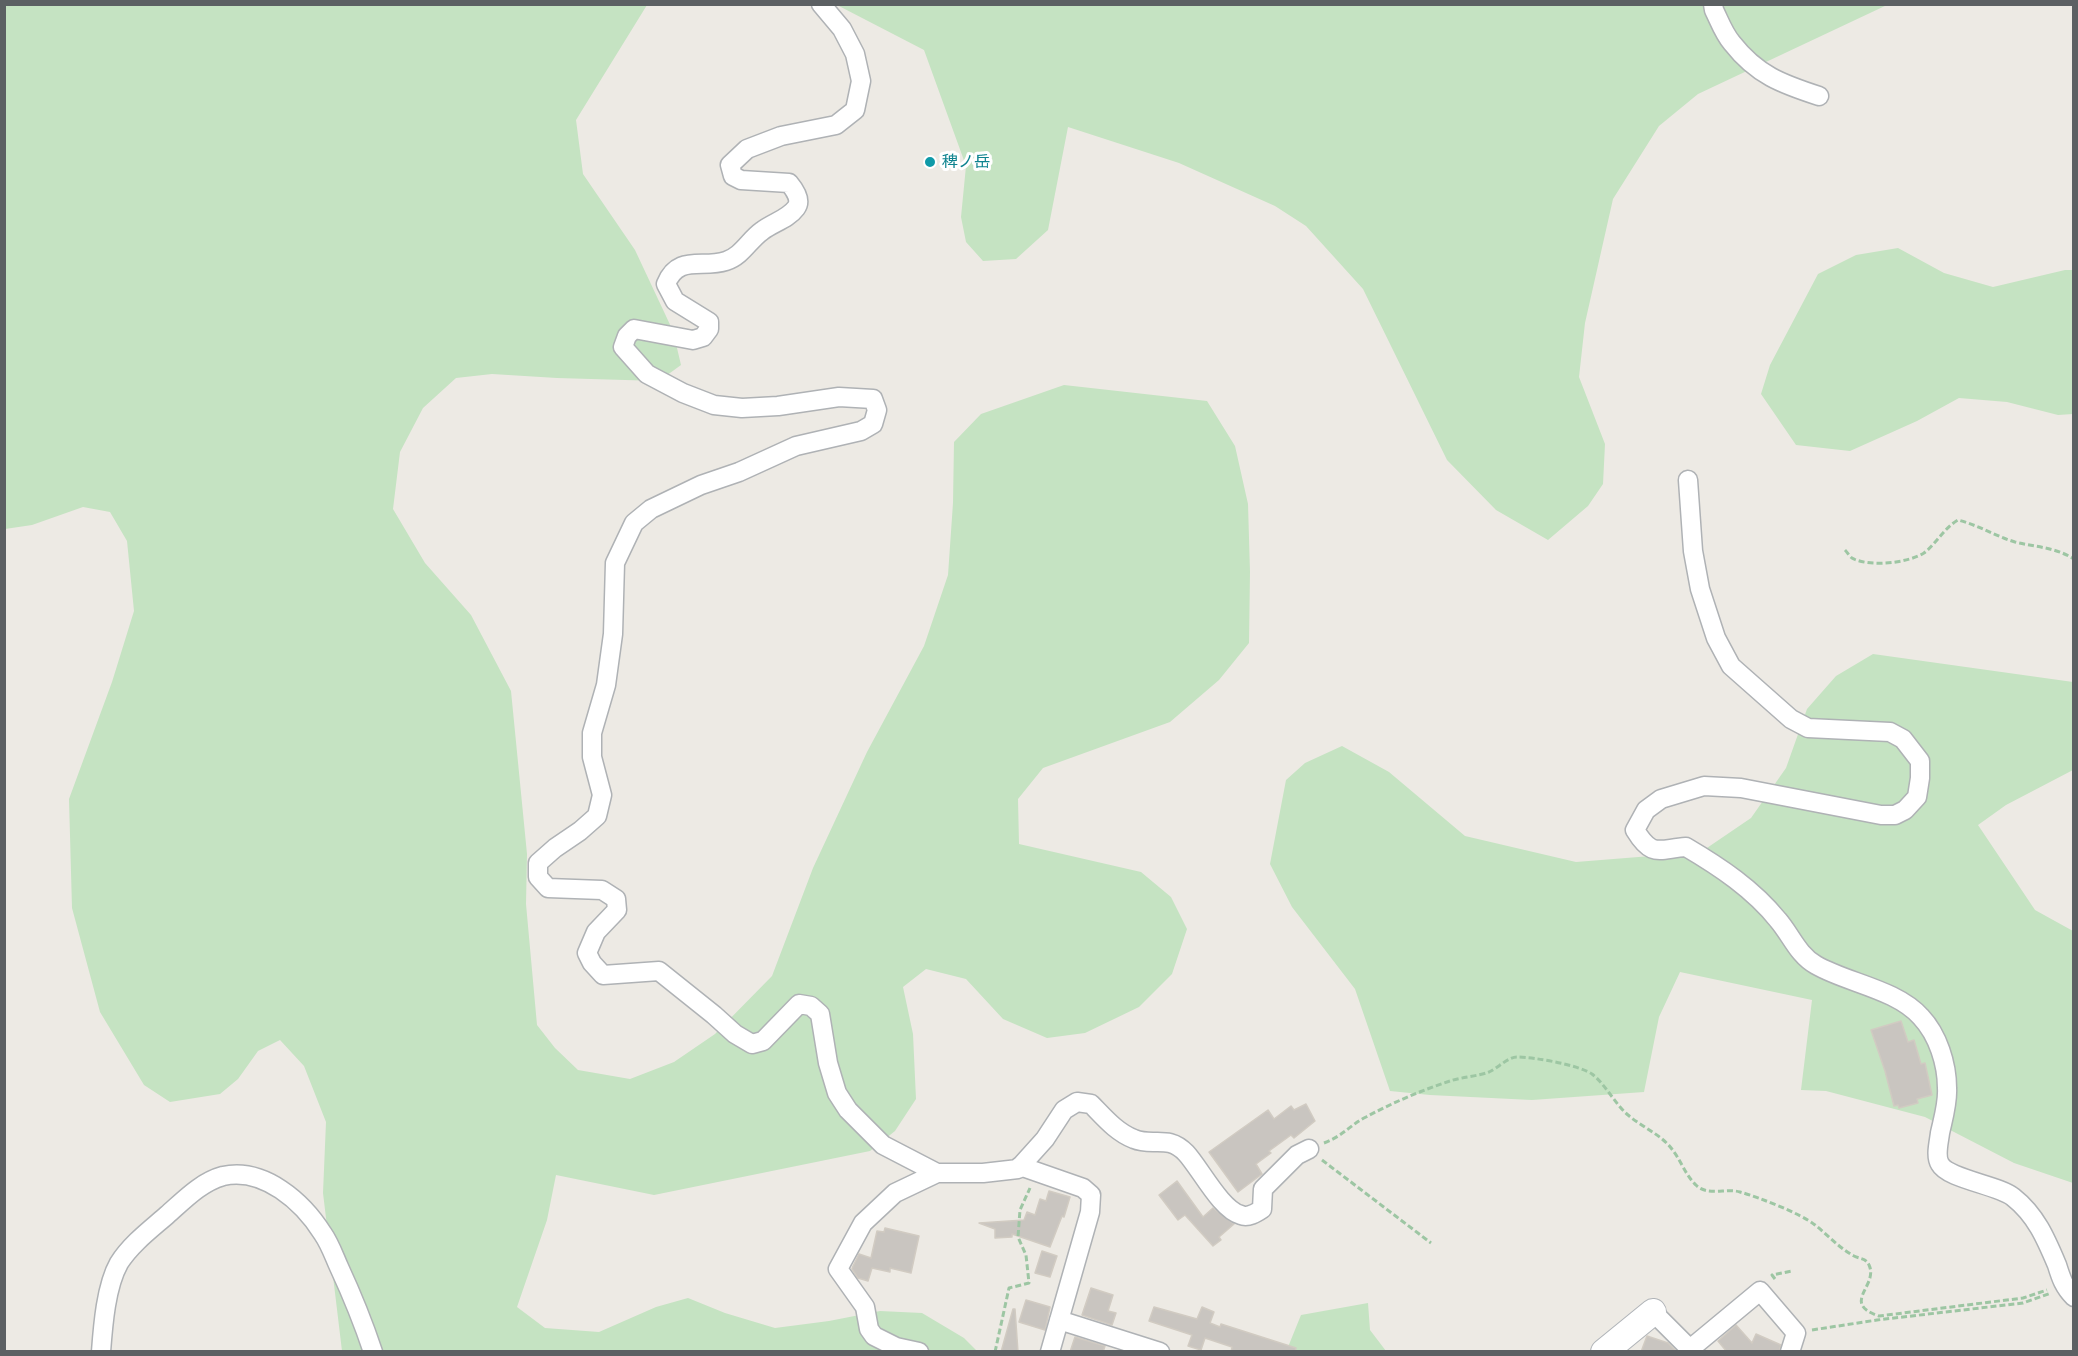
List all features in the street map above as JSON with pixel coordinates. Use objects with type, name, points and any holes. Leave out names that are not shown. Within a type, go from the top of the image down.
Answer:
[{"type":"street","points":[[821,4],[842,29],[855,54],[861,81],[855,110],[836,125],[780,136],[747,149],[730,165],[733,176],[741,180],[789,183],[796,192],[797,207],[779,222],[761,232],[742,252],[727,261],[680,266],[671,272],[666,284],[675,301],[709,322],[709,329],[703,337],[693,340],[634,329],[627,336],[623,347],[647,374],[683,393],[714,405],[742,408],[778,406],[839,397],[873,399],[877,410],[873,424],[861,431],[796,446],[739,472],[701,485],[651,509],[634,523],[615,563],[613,634],[606,685],[592,733],[591,757],[602,795],[597,816],[538,863],[538,877],[548,888],[602,890],[616,899],[617,910],[596,932],[587,953],[592,963],[603,975],[659,971],[735,1034],[752,1044],[763,1041],[799,1004],[810,1006],[820,1014],[828,1063],[837,1093],[848,1110],[883,1145],[937,1173]]},
{"type":"street","points":[[1713,4],[1730,42],[1762,74],[1788,86],[1819,96]]},
{"type":"street","points":[[1688,480],[1693,550],[1700,589],[1716,638],[1731,666],[1791,719],[1808,728],[1890,732],[1903,739],[1920,761],[1920,778],[1917,797],[1905,810],[1895,815],[1881,815],[1741,789],[1704,786],[1661,799],[1646,810],[1635,830],[1644,844],[1658,851],[1686,847],[1721,867],[1747,888],[1778,920],[1801,954],[1815,965],[1883,992],[1908,1006],[1921,1017],[1935,1037],[1944,1061],[1948,1089],[1938,1146],[1938,1161],[1941,1167],[1957,1176],[2012,1196],[2030,1212],[2041,1229],[2069,1292]]},
{"type":"street","points":[[868,1352],[869,1329],[865,1307],[838,1269],[863,1223],[895,1193],[937,1173],[983,1173],[1018,1169],[1044,1139],[1064,1110],[1077,1102],[1091,1104],[1112,1126],[1135,1140],[1172,1142],[1185,1152],[1230,1209],[1241,1216],[1254,1214],[1262,1209],[1263,1189],[1297,1155],[1309,1149]]},
{"type":"street","points":[[1020,1166],[1083,1188],[1091,1195],[1090,1212],[1050,1352]]},
{"type":"street","points":[[101,1352],[103,1324],[110,1290],[119,1263],[136,1243],[194,1191],[222,1177],[241,1175],[259,1178],[283,1191],[310,1215],[324,1235],[353,1298],[373,1352]]},
{"type":"street","points":[[1604,1352],[1653,1312],[1690,1350],[1760,1291],[1796,1333],[1790,1352]]},
{"type":"street","points":[[1059,1320],[1161,1352]]},
{"type":"street","points":[[869,1329],[874,1336],[896,1347],[919,1352]]},
{"type":"path","points":[[1845,550],[1852,559],[1872,564],[1914,557],[1923,553],[1948,526],[1958,520],[1971,523],[2014,542],[2061,551],[2073,559]]},
{"type":"path","points":[[1309,1149],[1340,1137],[1364,1118],[1398,1102],[1444,1083],[1488,1072],[1515,1057],[1567,1064],[1592,1074],[1628,1115],[1656,1133],[1674,1150],[1687,1174],[1698,1187],[1706,1191],[1739,1192],[1796,1214],[1813,1223],[1845,1251],[1865,1260],[1870,1267],[1870,1278],[1861,1295],[1862,1306],[1869,1312],[1879,1316],[2023,1298],[2044,1292],[2053,1286],[2049,1275],[2057,1266]]},
{"type":"path","points":[[1309,1149],[1431,1243]]},
{"type":"path","points":[[995,1352],[1009,1288],[1029,1282],[1026,1255],[1018,1237],[1020,1210],[1037,1173]]},
{"type":"path","points":[[1778,1283],[1772,1275],[1792,1270]]},
{"type":"path","points":[[1796,1333],[1877,1320],[2023,1303],[2069,1292]]},
{"type":"green space","points":[[5,5],[647,5],[576,120],[583,174],[635,250],[673,331],[681,365],[659,381],[492,374],[456,378],[423,408],[400,452],[393,509],[425,563],[471,615],[511,691],[527,854],[526,904],[537,1025],[555,1048],[578,1070],[630,1079],[674,1062],[715,1034],[772,976],[813,868],[867,752],[924,646],[948,575],[954,442],[981,414],[1064,385],[1207,401],[1235,446],[1248,504],[1249,643],[1219,680],[1170,722],[1043,768],[1018,799],[1019,844],[1141,872],[1171,897],[1187,929],[1172,974],[1139,1007],[1085,1033],[1047,1038],[1003,1019],[966,979],[926,969],[903,987],[913,1034],[916,1099],[895,1131],[870,1151],[654,1195],[556,1175],[547,1220],[517,1307],[545,1328],[599,1332],[656,1307],[688,1298],[725,1313],[775,1328],[880,1311],[922,1313],[964,1338],[977,1351],[342,1351],[323,1193],[326,1122],[304,1066],[280,1040],[258,1051],[238,1079],[220,1094],[170,1102],[144,1085],[100,1012],[72,908],[69,799],[112,682],[134,611],[127,541],[110,512],[83,507],[32,525],[5,529]]},
{"type":"green space","points":[[837,5],[1887,5],[1698,94],[1659,126],[1613,199],[1585,323],[1579,377],[1605,444],[1603,484],[1588,506],[1548,540],[1496,510],[1447,460],[1363,289],[1306,226],[1275,206],[1179,163],[1068,127],[1048,230],[1016,259],[983,261],[966,242],[961,217],[966,166],[924,50]]},
{"type":"green space","points":[[1898,248],[1944,273],[1993,287],[2073,270],[2073,414],[2058,415],[2007,402],[1959,398],[1917,421],[1850,451],[1796,445],[1761,394],[1770,365],[1818,274],[1856,255]]},
{"type":"green space","points":[[1873,654],[2073,682],[2073,770],[2006,805],[1978,825],[2035,910],[2073,931],[2073,1183],[2014,1163],[1925,1117],[1826,1091],[1801,1090],[1812,1000],[1680,972],[1659,1017],[1644,1092],[1532,1100],[1390,1091],[1355,989],[1292,907],[1270,864],[1286,780],[1305,763],[1342,746],[1389,772],[1465,836],[1576,862],[1701,852],[1751,818],[1786,768],[1807,709],[1836,676]]},
{"type":"green space","points":[[1368,1303],[1370,1330],[1386,1351],[1286,1352],[1301,1315]]},
{"type":"building","points":[[1901,1021],[1908,1042],[1914,1040],[1921,1064],[1925,1063],[1932,1095],[1917,1099],[1918,1103],[1899,1108],[1898,1105],[1894,1106],[1871,1030]]},
{"type":"building","points":[[1306,1104],[1315,1121],[1294,1138],[1291,1135],[1269,1151],[1271,1153],[1256,1164],[1262,1174],[1238,1192],[1209,1152],[1268,1110],[1274,1119],[1291,1106],[1294,1110]]},
{"type":"building","points":[[1177,1181],[1203,1217],[1213,1208],[1234,1224],[1219,1237],[1221,1240],[1213,1246],[1185,1215],[1178,1220],[1159,1195]]},
{"type":"building","points":[[1049,1191],[1070,1197],[1064,1217],[1062,1216],[1050,1247],[1012,1234],[1012,1237],[995,1238],[995,1229],[979,1223],[1024,1220],[1027,1212],[1035,1215],[1040,1199],[1046,1201]]},
{"type":"building","points":[[885,1228],[919,1236],[911,1273],[890,1268],[890,1272],[872,1268],[868,1281],[858,1278],[852,1269],[859,1254],[871,1258],[877,1231],[884,1232]]},
{"type":"building","points":[[1042,1251],[1057,1256],[1050,1277],[1035,1273]]},
{"type":"building","points":[[1091,1288],[1113,1295],[1108,1311],[1116,1313],[1112,1325],[1082,1315]]},
{"type":"building","points":[[1026,1300],[1050,1307],[1045,1330],[1019,1322]]},
{"type":"building","points":[[1154,1307],[1197,1319],[1202,1307],[1214,1312],[1210,1323],[1220,1327],[1221,1324],[1296,1348],[1295,1352],[1231,1352],[1232,1347],[1205,1338],[1201,1350],[1188,1346],[1192,1335],[1149,1321]]},
{"type":"building","points":[[1013,1309],[1015,1309],[1018,1352],[1001,1352]]},
{"type":"building","points":[[1736,1325],[1752,1343],[1756,1334],[1781,1345],[1779,1352],[1727,1352],[1718,1341]]},
{"type":"building","points":[[1647,1336],[1668,1343],[1677,1352],[1641,1352]]},
{"type":"building","points":[[1075,1337],[1105,1346],[1103,1352],[1070,1352]]},
{"type":"place","name":"稗ノ岳","points":[[930,162]]}]
